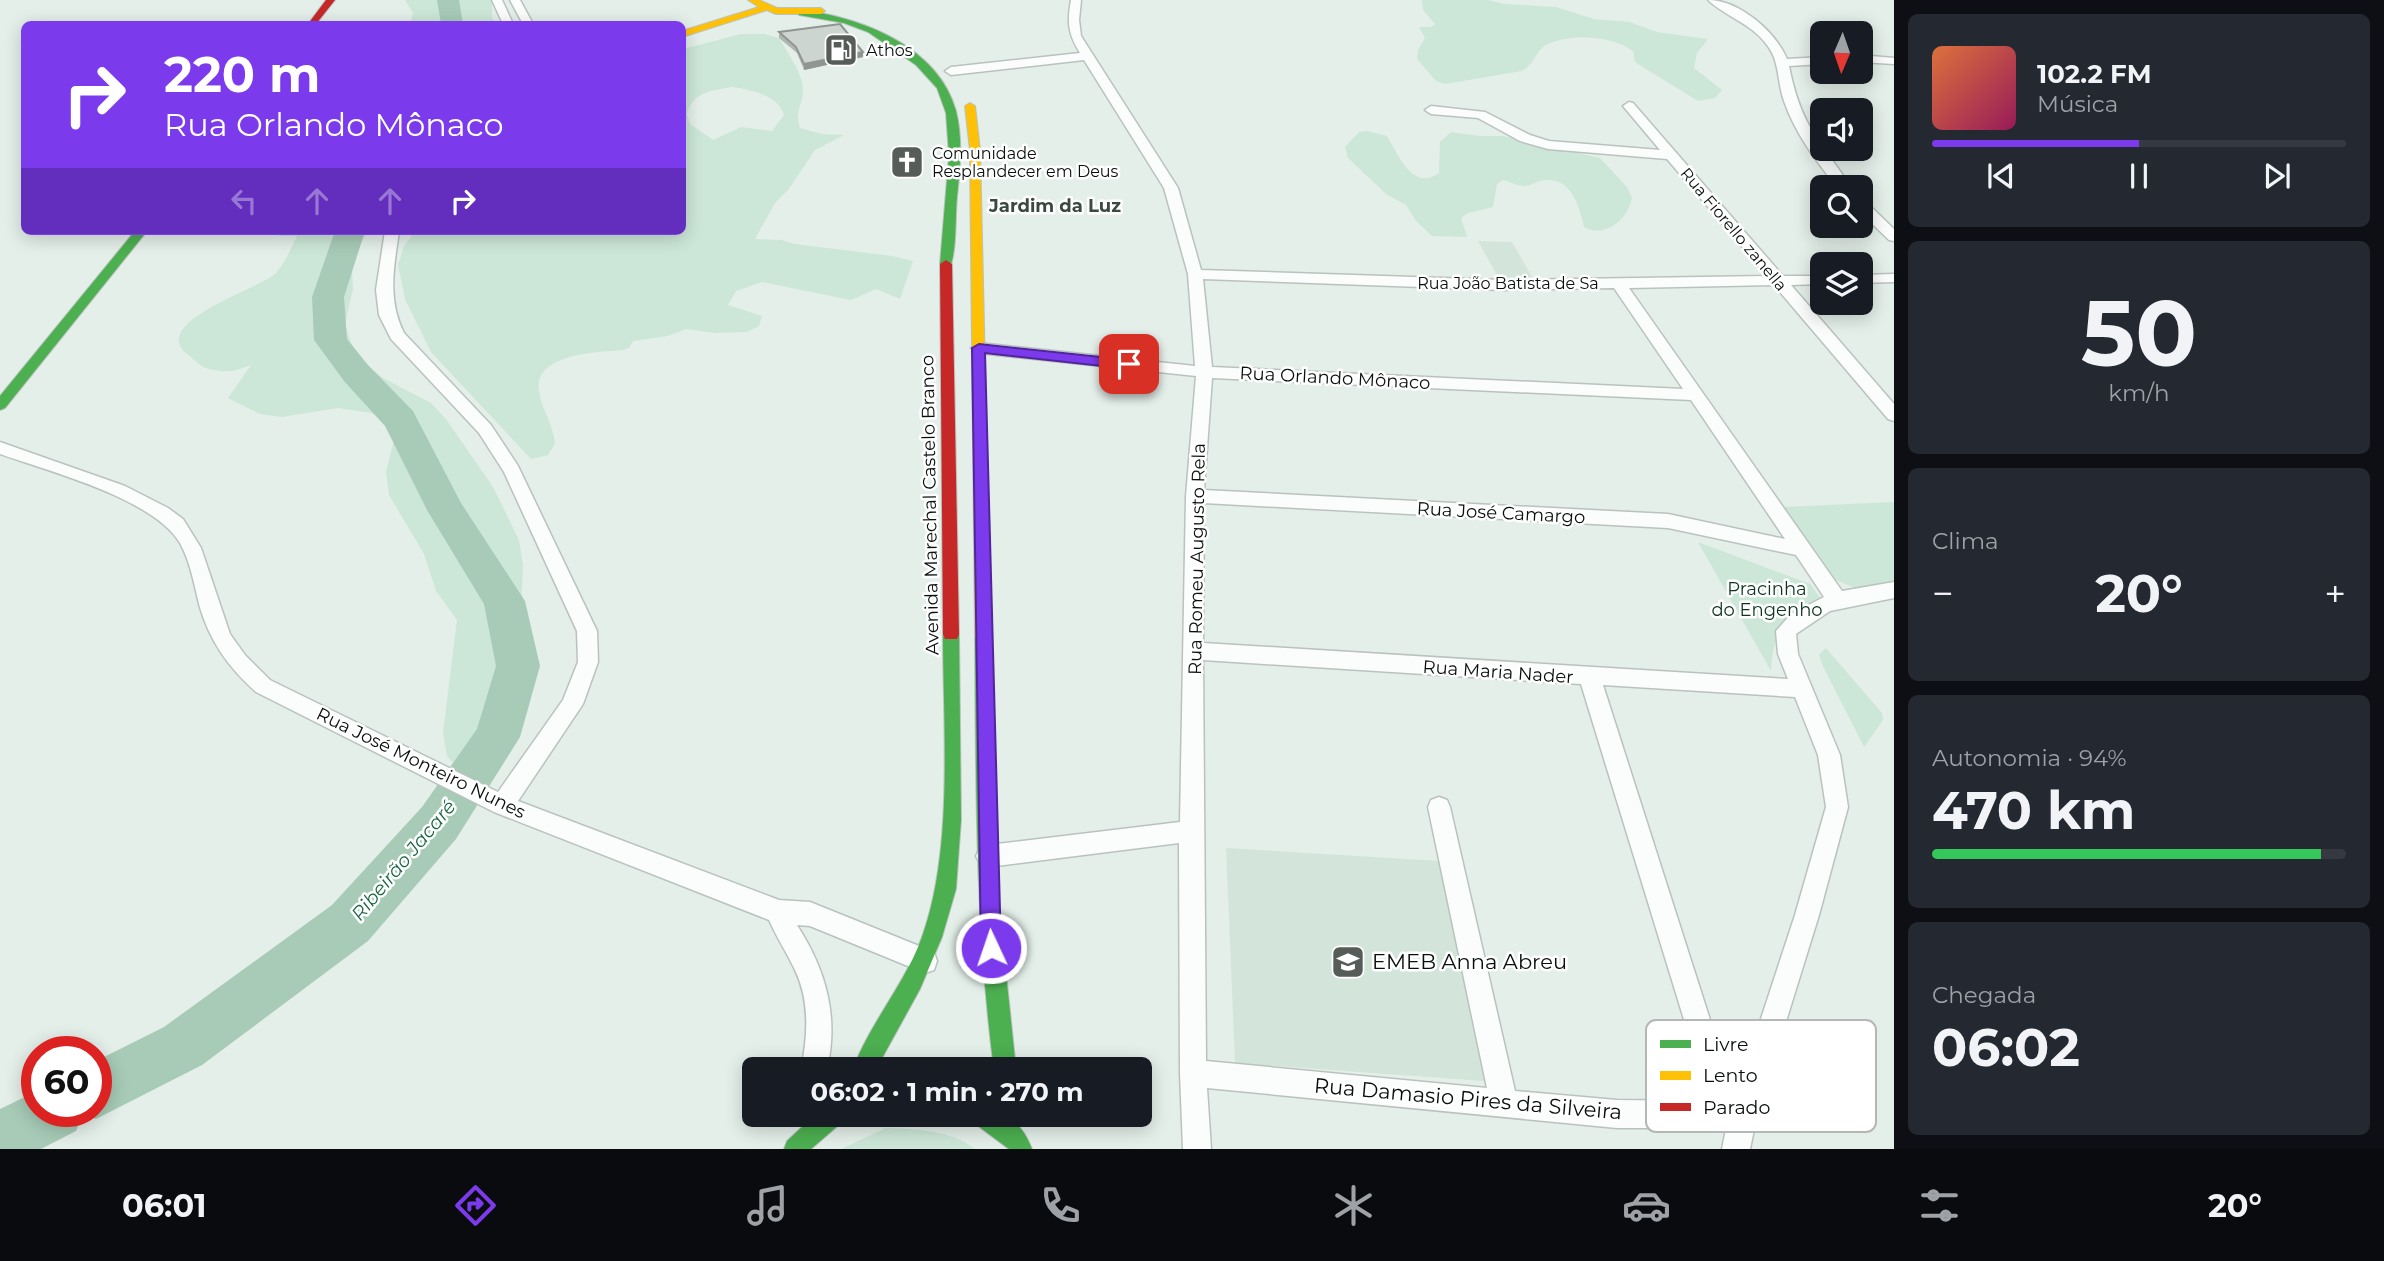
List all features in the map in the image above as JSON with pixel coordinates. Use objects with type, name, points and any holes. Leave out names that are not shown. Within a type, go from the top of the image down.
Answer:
[{"type":"main road","points":[[314,21],[331,0]]},
{"type":"main road","points":[[686,22],[741,0]]},
{"type":"main road","points":[[686,32],[758,4]]},
{"type":"main road","name":"Avenida Marechal Castelo Branco","points":[[758,4],[849,19],[887,37],[921,65],[944,90],[950,105],[953,133],[946,247],[951,847],[946,888],[925,961],[897,1017],[872,1057]]},
{"type":"main road","points":[[802,13],[855,6],[925,48],[959,81],[975,150],[988,856],[994,1000],[1003,1057]]},
{"type":"main road","points":[[0,405],[138,235]]},
{"type":"main road","points":[[795,1149],[817,1127]]},
{"type":"main road","points":[[997,1127],[1018,1144]]},
{"type":"street","points":[[497,0],[507,21]]},
{"type":"street","points":[[515,0],[526,21]]},
{"type":"street","name":"Rua Romeu Augusto Rela","points":[[1076,0],[1073,20],[1075,36],[1171,188],[1195,274],[1204,372],[1195,496],[1191,831],[1193,1073],[1198,1149]]},
{"type":"street","points":[[1713,0],[1754,25],[1768,37],[1784,63],[1790,99],[1811,144],[1835,175]]},
{"type":"street","points":[[959,81],[1087,56]]},
{"type":"street","points":[[1873,59],[1894,61]]},
{"type":"street","points":[[1784,63],[1810,62]]},
{"type":"street","name":"Rua Fiorello zanella","points":[[1629,106],[1894,415]]},
{"type":"street","points":[[1431,110],[1480,115],[1525,138],[1548,145],[1670,155]]},
{"type":"street","points":[[1873,217],[1894,237]]},
{"type":"street","points":[[391,235],[384,289],[387,316],[397,335],[485,429],[512,470],[587,631],[588,662],[572,704],[502,805]]},
{"type":"street","name":"Rua João Batista de Sa","points":[[1195,274],[1503,285],[1810,281]]},
{"type":"street","points":[[1873,279],[1894,278]]},
{"type":"street","points":[[1618,283],[1836,598]]},
{"type":"street","name":"Rua Orlando Mônaco","points":[[979,348],[1204,372],[1693,395]]},
{"type":"street","name":"Rua José Monteiro Nunes","points":[[0,448],[147,503],[177,524],[192,550],[219,632],[242,667],[263,685],[502,805],[779,912],[810,914],[925,961]]},
{"type":"street","name":"Rua José Camargo","points":[[1195,496],[1668,521],[1805,550]]},
{"type":"street","points":[[1769,1020],[1807,915],[1836,807],[1829,755],[1787,653],[1786,631],[1799,617],[1836,598],[1894,590]]},
{"type":"street","name":"Rua Maria Nader","points":[[1195,650],[1801,690]]},
{"type":"street","points":[[1590,678],[1703,1020]]},
{"type":"street","points":[[1439,807],[1504,1103]]},
{"type":"street","points":[[988,856],[1191,831]]},
{"type":"street","points":[[779,912],[782,923],[799,950],[819,1001],[821,1031],[816,1057]]},
{"type":"street","name":"Rua Damasio Pires da Silveira","points":[[1193,1073],[1617,1114],[1646,1114]]},
{"type":"street","points":[[788,1149],[795,1127]]},
{"type":"shaded area","points":[[1478,241],[1512,242],[1534,280],[1500,281]]},
{"type":"shaded area","name":"EMEB Anna Abreu","points":[[1226,848],[1440,861],[1496,1082],[1235,1063]]},
{"type":"green space","points":[[405,0],[492,0],[494,21],[411,21],[413,13]]},
{"type":"green space","points":[[1422,0],[1488,0],[1504,4],[1556,7],[1594,19],[1629,22],[1657,32],[1708,39],[1697,53],[1694,68],[1722,90],[1715,98],[1698,101],[1638,64],[1634,60],[1634,52],[1626,47],[1616,42],[1581,37],[1544,46],[1522,71],[1445,84],[1436,81],[1417,59],[1418,50],[1425,38],[1419,27],[1431,27],[1435,24],[1423,10]]},
{"type":"green space","points":[[741,34],[764,34],[779,38],[800,77],[803,95],[798,112],[800,128],[821,134],[844,135],[815,150],[788,190],[775,203],[755,239],[782,240],[913,261],[900,299],[876,289],[851,300],[762,282],[736,291],[728,305],[762,316],[759,326],[747,332],[715,333],[686,329],[668,336],[633,341],[629,348],[623,350],[585,354],[557,362],[546,369],[540,378],[539,391],[555,444],[548,455],[531,459],[431,352],[405,299],[398,265],[404,246],[412,235],[686,235],[686,48]],"holes":[[[733,87],[770,98],[781,108],[784,115],[772,131],[741,127],[713,140],[690,124],[687,114],[690,107],[693,101],[704,93]]]},
{"type":"green space","points":[[1367,131],[1387,136],[1407,169],[1421,178],[1430,178],[1439,173],[1440,142],[1451,132],[1503,136],[1600,158],[1627,187],[1632,198],[1630,206],[1621,220],[1614,225],[1607,229],[1592,230],[1584,227],[1573,196],[1562,184],[1546,180],[1525,186],[1503,180],[1497,184],[1493,207],[1468,213],[1461,218],[1467,237],[1432,236],[1416,221],[1406,205],[1386,194],[1348,158],[1345,147],[1359,132]]},
{"type":"green space","points":[[366,235],[355,254],[353,289],[345,324],[353,349],[363,362],[383,378],[431,403],[446,419],[493,487],[519,540],[523,565],[518,679],[490,736],[470,759],[456,766],[447,756],[443,733],[457,620],[436,591],[424,554],[389,495],[386,472],[394,440],[387,424],[372,413],[338,408],[282,417],[260,414],[228,398],[251,365],[230,371],[206,368],[187,354],[179,342],[182,330],[194,318],[275,274],[297,236],[279,236]]},
{"type":"green space","points":[[1894,502],[1894,589],[1867,593],[1836,580],[1784,507]]},
{"type":"green space","name":"Pracinha do Engenho","points":[[1698,542],[1810,584],[1821,599],[1784,627],[1775,644],[1771,671]]},
{"type":"green space","points":[[1826,648],[1882,713],[1883,720],[1864,747],[1823,666],[1819,655]]},
{"type":"green space","points":[[886,1128],[944,1134],[975,1149],[841,1149]]},
{"type":"building","name":"Athos","points":[[840,24],[863,52],[804,64],[796,47],[779,32]]},
{"type":"waterway","name":"Ribeirão Jacaré","points":[[448,0],[452,21]]},
{"type":"waterway","name":"Ribeirão Jacaré","points":[[112,1083],[183,1046],[350,923],[439,823],[497,737],[518,666],[504,601],[446,510],[400,420],[356,373],[331,340],[328,297],[349,235]]},
{"type":"waterway","name":"Ribeirão Jacaré","points":[[0,1139],[24,1127]]},
{"type":"traffic: fast","points":[[802,13],[847,21],[883,36],[920,63],[942,88],[951,113],[955,155],[946,264]]},
{"type":"traffic: fast","points":[[0,405],[138,235]]},
{"type":"traffic: fast","points":[[871,1057],[913,982],[932,937],[946,889],[952,820],[951,634]]},
{"type":"traffic: fast","points":[[983,636],[989,907],[992,961],[1003,1057]]},
{"type":"traffic: fast","points":[[795,1149],[817,1127]]},
{"type":"traffic: fast","points":[[1000,1127],[1016,1138],[1021,1149]]},
{"type":"traffic: slow","points":[[752,0],[776,11],[821,11]]},
{"type":"traffic: slow","points":[[686,33],[764,8]]},
{"type":"traffic: slow","points":[[970,106],[975,150],[983,636]]},
{"type":"traffic: jam","points":[[314,21],[331,0]]},
{"type":"traffic: jam","points":[[946,264],[951,634]]},
{"type":"place","name":"Athos","points":[[841,50]]},
{"type":"place","name":"Comunidade Resplandecer em Deus","points":[[907,162]]},
{"type":"place","name":"EMEB Anna Abreu","points":[[1348,962]]},
{"type":"district","name":"Jardim da Luz","points":[[1055,206]]},
{"type":"route","points":[[991,948],[979,348],[1129,364]]}]
